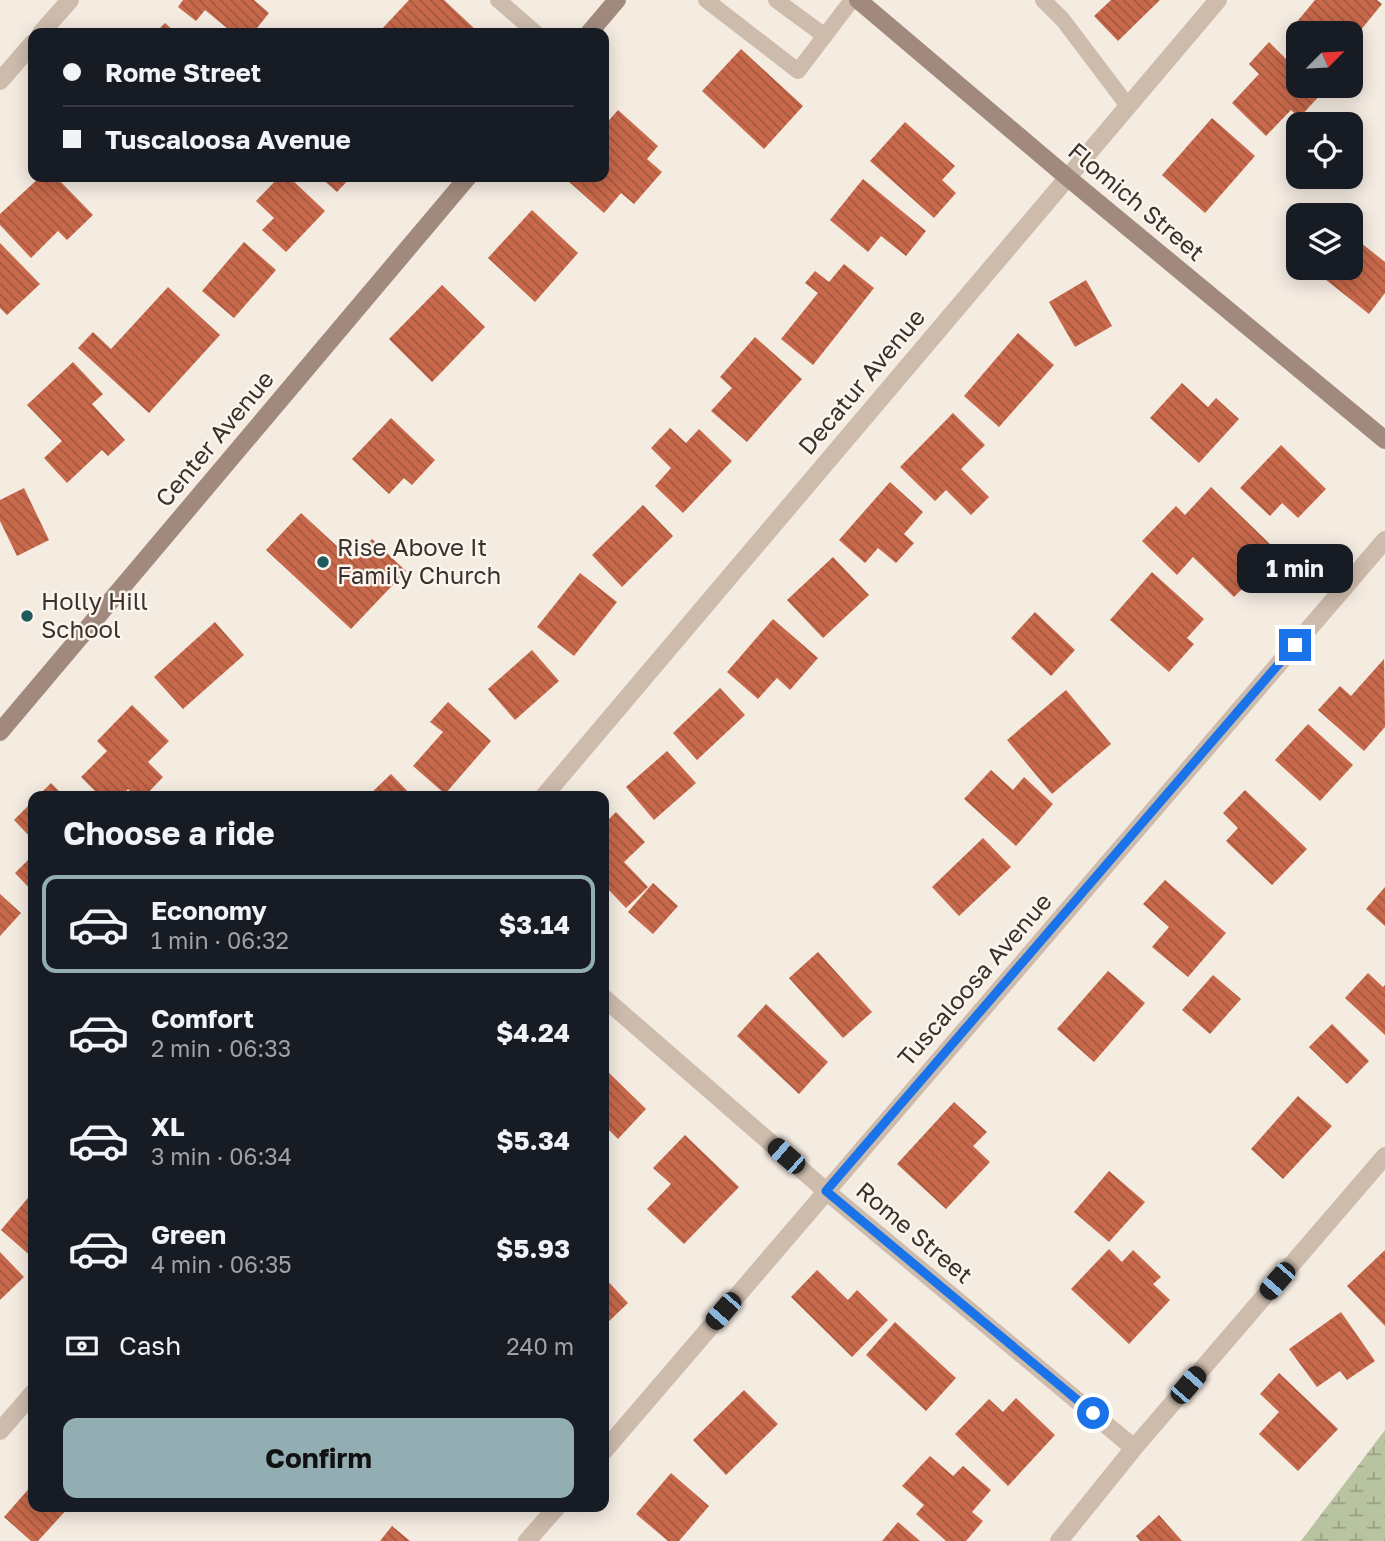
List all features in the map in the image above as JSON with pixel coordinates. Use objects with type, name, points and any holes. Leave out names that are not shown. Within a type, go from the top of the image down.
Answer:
[{"type":"street","points":[[45,28],[70,0]]},
{"type":"street","points":[[593,28],[617,0]]},
{"type":"street","name":"Flomich Street","points":[[858,0],[1385,440]]},
{"type":"street","name":"Decatur Avenue","points":[[548,791],[1218,0]]},
{"type":"street","points":[[0,81],[28,49]]},
{"type":"street","name":"Center Avenue","points":[[0,732],[464,182]]},
{"type":"street","name":"Tuscaloosa Avenue","points":[[609,1445],[1385,540]]},
{"type":"street","name":"Rome Street","points":[[609,1002],[826,1191],[1134,1448]]},
{"type":"street","points":[[1059,1541],[1134,1448],[1385,1156]]},
{"type":"street","points":[[0,1431],[28,1398]]},
{"type":"street","points":[[527,1541],[552,1512]]},
{"type":"lane","points":[[498,0],[530,28]]},
{"type":"lane","points":[[706,0],[797,71],[852,0]]},
{"type":"lane","points":[[776,0],[825,36]]},
{"type":"lane","points":[[1043,0],[1063,20],[1128,106]]},
{"type":"green space","points":[[1385,1430],[1385,1541],[1301,1541]]},
{"type":"building","points":[[183,0],[254,0],[269,13],[257,28],[227,28],[205,10],[196,21],[178,7]]},
{"type":"building","points":[[409,0],[444,0],[474,28],[383,28]]},
{"type":"building","points":[[1111,0],[1160,0],[1118,41],[1094,16]]},
{"type":"building","points":[[1315,0],[1377,0],[1382,4],[1363,27],[1363,21],[1298,21]]},
{"type":"building","points":[[1269,42],[1286,59],[1286,98],[1317,98],[1305,112],[1286,112],[1266,136],[1232,103],[1259,74],[1249,64]]},
{"type":"building","points":[[741,49],[803,106],[764,149],[702,91]]},
{"type":"building","points":[[618,110],[658,146],[647,159],[662,172],[634,204],[621,193],[604,213],[569,182],[609,182],[609,120]]},
{"type":"building","points":[[1212,118],[1255,156],[1205,213],[1162,175]]},
{"type":"building","points":[[905,122],[955,166],[942,180],[956,193],[934,218],[870,161]]},
{"type":"building","points":[[863,179],[926,231],[906,256],[881,236],[868,252],[830,220]]},
{"type":"building","points":[[35,182],[61,182],[93,215],[67,240],[58,231],[31,258],[0,225],[0,214]]},
{"type":"building","points":[[274,182],[294,182],[325,211],[286,252],[262,230],[274,218],[256,201]]},
{"type":"building","points":[[326,182],[346,182],[337,192]]},
{"type":"building","points":[[532,210],[578,253],[535,302],[488,258]]},
{"type":"building","points":[[244,242],[276,270],[234,318],[202,291]]},
{"type":"building","points":[[0,243],[40,284],[7,315],[0,308]]},
{"type":"building","points":[[1363,245],[1385,262],[1385,293],[1369,314],[1326,280],[1363,280]]},
{"type":"building","points":[[844,264],[874,288],[813,365],[781,339],[818,293],[805,283],[815,271],[829,282]]},
{"type":"building","points":[[1086,280],[1112,326],[1075,347],[1049,302]]},
{"type":"building","points":[[442,285],[485,327],[432,382],[389,339]]},
{"type":"building","points":[[168,287],[220,335],[149,413],[78,348],[93,332],[111,349]]},
{"type":"building","points":[[1018,333],[1054,365],[999,427],[964,396]]},
{"type":"building","points":[[755,337],[802,379],[747,442],[711,411],[732,388],[720,377]]},
{"type":"building","points":[[73,362],[103,394],[92,404],[125,440],[108,456],[102,450],[67,483],[44,458],[62,441],[27,405]]},
{"type":"building","points":[[1182,383],[1208,407],[1216,398],[1239,419],[1199,463],[1150,418]]},
{"type":"building","points":[[953,413],[985,445],[961,469],[989,497],[971,515],[946,490],[935,501],[900,467]]},
{"type":"building","points":[[391,418],[435,460],[412,485],[404,478],[389,494],[352,459]]},
{"type":"building","points":[[670,428],[686,443],[699,429],[732,461],[683,513],[655,486],[671,468],[651,448]]},
{"type":"building","points":[[1281,445],[1326,489],[1298,518],[1282,503],[1270,516],[1240,488]]},
{"type":"building","points":[[890,482],[923,512],[904,534],[914,543],[896,563],[878,548],[865,563],[839,540]]},
{"type":"building","points":[[1211,487],[1270,544],[1255,560],[1263,568],[1234,597],[1193,557],[1177,575],[1142,541],[1176,506],[1185,515]]},
{"type":"building","points":[[24,488],[49,540],[17,556],[0,521],[0,500]]},
{"type":"building","points":[[643,505],[673,536],[622,587],[592,555]]},
{"type":"building","points":[[301,513],[352,560],[372,539],[406,571],[351,629],[266,550]]},
{"type":"building","points":[[833,557],[869,595],[823,638],[787,600]]},
{"type":"building","points":[[1152,572],[1204,619],[1187,638],[1194,644],[1169,672],[1110,620]]},
{"type":"building","points":[[580,573],[617,602],[574,656],[537,627]]},
{"type":"building","points":[[1035,612],[1075,650],[1051,676],[1011,638]]},
{"type":"building","points":[[773,619],[818,658],[790,690],[777,678],[758,699],[727,672]]},
{"type":"building","points":[[215,622],[244,655],[183,709],[154,677]]},
{"type":"building","points":[[532,650],[559,681],[515,720],[488,689]]},
{"type":"building","points":[[1384,659],[1385,727],[1364,751],[1318,710],[1340,686],[1351,696]]},
{"type":"building","points":[[720,688],[745,715],[697,760],[673,733]]},
{"type":"building","points":[[1066,690],[1111,744],[1052,794],[1007,740]]},
{"type":"building","points":[[448,702],[491,741],[448,791],[442,791],[413,766],[443,732],[430,722]]},
{"type":"building","points":[[132,705],[169,741],[148,762],[163,777],[150,791],[95,791],[81,777],[107,751],[97,741]]},
{"type":"building","points":[[1308,724],[1353,765],[1320,801],[1275,760]]},
{"type":"building","points":[[667,751],[696,783],[654,820],[626,787]]},
{"type":"building","points":[[991,770],[1013,790],[1024,777],[1053,804],[1016,846],[964,799]]},
{"type":"building","points":[[391,774],[407,791],[373,791]]},
{"type":"building","points":[[51,783],[59,791],[43,791]]},
{"type":"building","points":[[1245,790],[1307,849],[1272,885],[1226,841],[1238,828],[1223,813]]},
{"type":"building","points":[[28,806],[28,835],[14,820]]},
{"type":"building","points":[[616,812],[645,842],[624,862],[648,887],[626,908],[609,890],[609,819]]},
{"type":"building","points":[[983,838],[1011,867],[959,916],[932,887]]},
{"type":"building","points":[[28,860],[28,887],[15,873]]},
{"type":"building","points":[[1165,880],[1226,933],[1188,977],[1152,947],[1169,927],[1143,904]]},
{"type":"building","points":[[653,883],[678,906],[653,934],[628,912]]},
{"type":"building","points":[[1385,887],[1385,926],[1366,909]]},
{"type":"building","points":[[0,894],[21,913],[0,936]]},
{"type":"building","points":[[818,952],[872,1012],[843,1038],[789,978]]},
{"type":"building","points":[[1108,971],[1145,1003],[1094,1062],[1057,1029]]},
{"type":"building","points":[[1368,973],[1383,987],[1385,985],[1385,1035],[1345,998]]},
{"type":"building","points":[[1213,975],[1241,999],[1210,1034],[1182,1010]]},
{"type":"building","points":[[766,1004],[828,1062],[799,1094],[737,1036]]},
{"type":"building","points":[[1332,1024],[1369,1061],[1347,1084],[1309,1047]]},
{"type":"building","points":[[609,1073],[646,1109],[618,1139],[609,1130]]},
{"type":"building","points":[[1298,1096],[1332,1126],[1283,1179],[1251,1149]]},
{"type":"building","points":[[954,1102],[987,1132],[973,1146],[990,1162],[946,1209],[897,1164]]},
{"type":"building","points":[[685,1135],[739,1187],[684,1244],[647,1209],[671,1184],[653,1168]]},
{"type":"building","points":[[1109,1171],[1145,1202],[1109,1242],[1074,1212]]},
{"type":"building","points":[[28,1198],[28,1254],[1,1230]]},
{"type":"building","points":[[1109,1249],[1122,1262],[1133,1250],[1161,1277],[1153,1284],[1170,1300],[1129,1344],[1071,1289]]},
{"type":"building","points":[[1385,1250],[1385,1326],[1347,1286]]},
{"type":"building","points":[[0,1252],[24,1277],[0,1300]]},
{"type":"building","points":[[817,1270],[848,1300],[857,1290],[888,1320],[852,1357],[791,1297]]},
{"type":"building","points":[[609,1282],[628,1303],[609,1321]]},
{"type":"building","points":[[1341,1312],[1375,1361],[1347,1380],[1340,1371],[1317,1387],[1289,1349]]},
{"type":"building","points":[[895,1322],[956,1378],[926,1411],[866,1355]]},
{"type":"building","points":[[1279,1373],[1338,1429],[1298,1471],[1259,1434],[1279,1412],[1260,1394]]},
{"type":"building","points":[[744,1390],[778,1424],[726,1475],[693,1440]]},
{"type":"building","points":[[1016,1398],[1055,1435],[1008,1486],[955,1434],[989,1399],[1003,1412]]},
{"type":"building","points":[[930,1456],[953,1476],[963,1466],[991,1490],[972,1512],[983,1521],[966,1541],[946,1541],[916,1514],[924,1505],[902,1486]]},
{"type":"building","points":[[671,1473],[709,1506],[679,1541],[668,1541],[636,1514]]},
{"type":"building","points":[[28,1490],[28,1512],[64,1512],[38,1541],[31,1541],[4,1517]]},
{"type":"building","points":[[1159,1515],[1182,1541],[1140,1541],[1136,1536]]},
{"type":"building","points":[[898,1522],[920,1541],[882,1541]]},
{"type":"building","points":[[392,1526],[410,1541],[380,1541]]},
{"type":"place","name":"Rise Above It Family Church","points":[[323,562]]},
{"type":"place","name":"Holly Hill School","points":[[27,616]]},
{"type":"route","points":[[1093,1413],[826,1191],[1295,645]]}]
